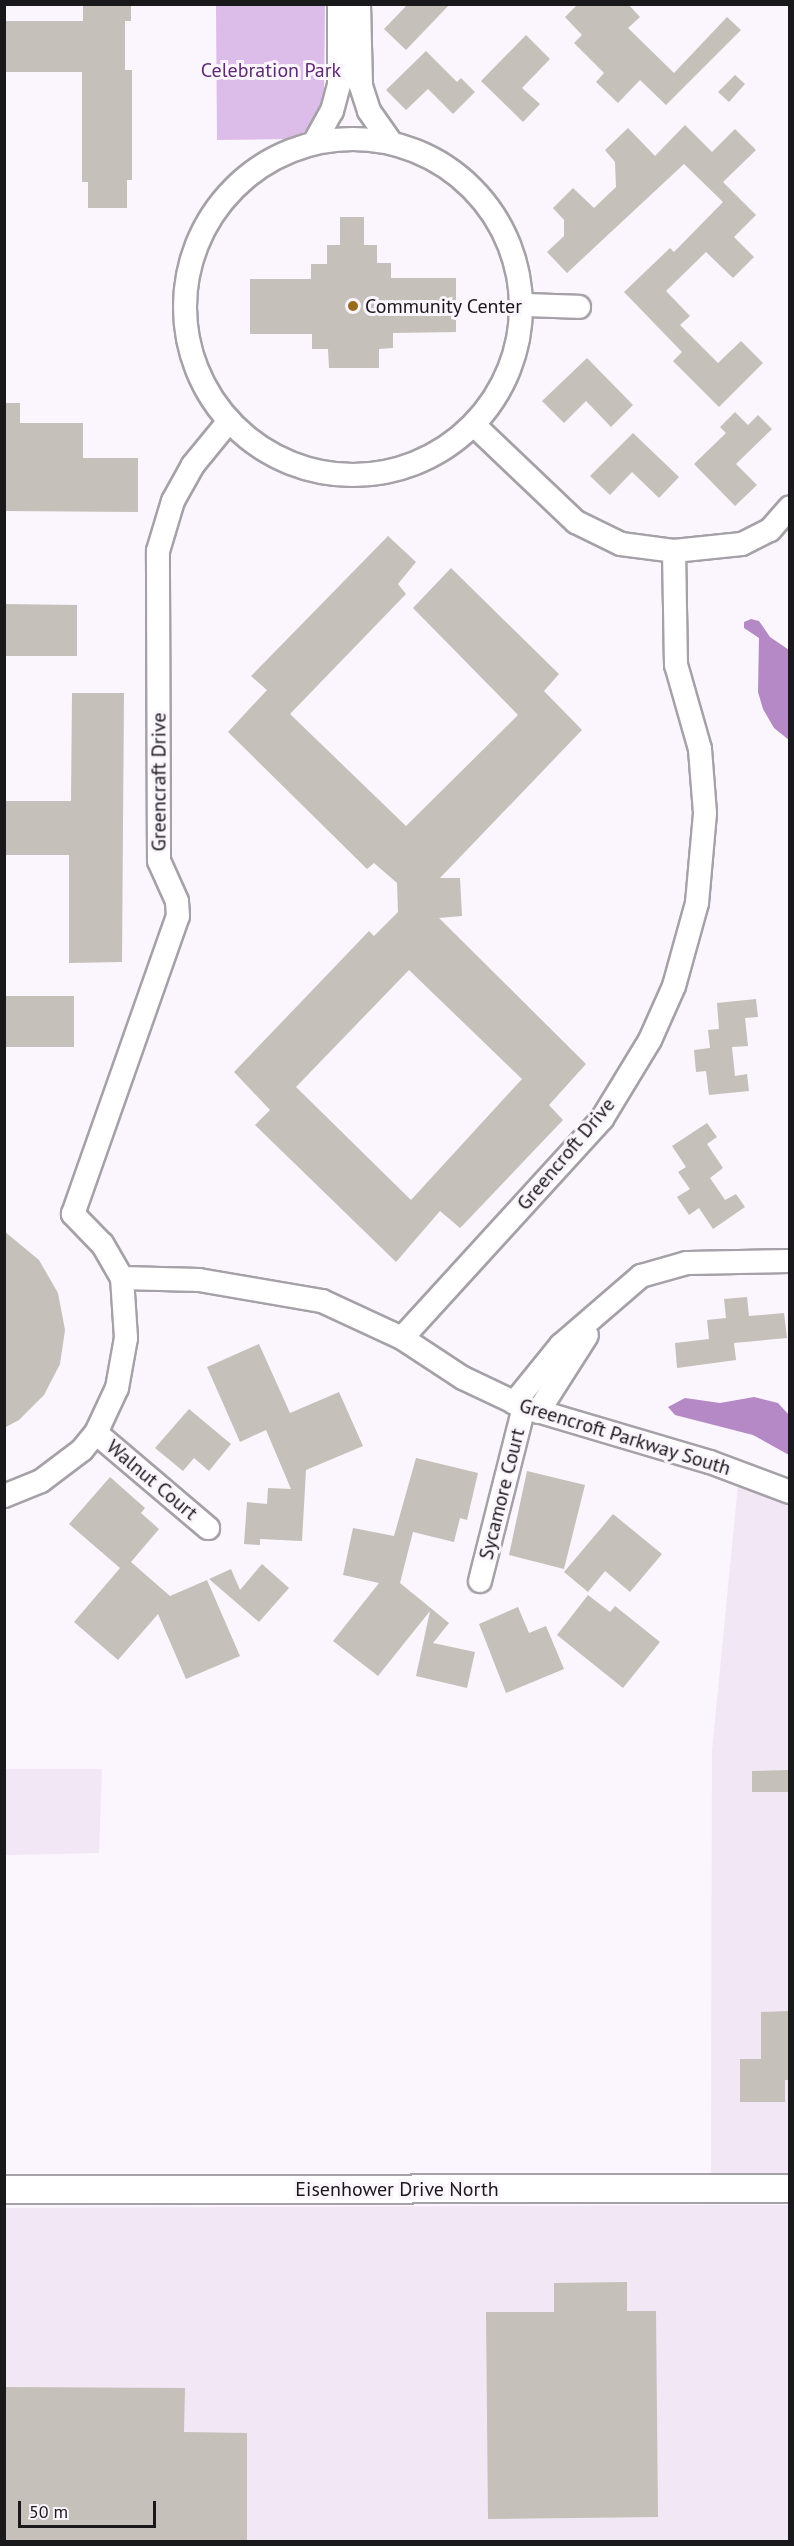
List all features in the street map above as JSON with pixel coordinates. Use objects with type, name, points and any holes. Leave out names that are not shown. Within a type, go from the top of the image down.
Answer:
[{"type":"street","points":[[314,143],[332,111],[339,85],[339,4]]},
{"type":"street","points":[[359,4],[361,86],[369,111],[391,142]]},
{"type":"street","points":[[350,138],[391,142],[423,153],[453,170],[478,192],[498,220],[513,250],[522,305],[519,338],[510,370],[495,399],[474,425],[436,454],[415,463],[366,474],[339,474],[287,461],[263,449],[229,421],[203,382],[193,360],[185,314],[190,266],[209,220],[237,185],[272,159],[314,143],[350,138]]},
{"type":"street","points":[[522,305],[579,307]]},
{"type":"street","name":"Greencraft Drive","points":[[122,1278],[102,1244],[73,1214],[178,916],[177,901],[159,861],[158,551],[173,501],[208,444],[229,421]]},
{"type":"street","points":[[474,425],[576,522],[621,544],[674,551],[742,544],[771,530],[789,507]]},
{"type":"street","name":"Greencroft Drive","points":[[402,1338],[602,1119],[650,1040],[674,986],[697,903],[705,813],[700,749],[676,665],[674,551]]},
{"type":"street","points":[[525,1407],[561,1345],[641,1276],[669,1266],[789,1261]]},
{"type":"street","points":[[4,1496],[65,1465],[96,1433],[117,1388],[122,1362],[126,1309],[122,1278],[199,1280],[287,1293],[322,1301],[402,1338]]},
{"type":"street","name":"Greencroft Parkway South","points":[[402,1338],[463,1378],[525,1407],[710,1462],[789,1491]]},
{"type":"street","name":"Sycamore Court","points":[[480,1581],[525,1407]]},
{"type":"street","name":"Walnut Court","points":[[96,1433],[208,1528]]},
{"type":"street","name":"Eisenhower Drive North","points":[[4,2189],[789,2188]]},
{"type":"shaded area","points":[[751,619],[759,621],[770,637],[789,650],[789,740],[774,728],[763,709],[758,692],[759,638],[744,628],[744,622]]},
{"type":"shaded area","points":[[754,1397],[778,1403],[789,1415],[789,1455],[753,1435],[675,1415],[668,1407],[685,1398],[720,1403]]},
{"type":"shaded area","points":[[738,1485],[789,1503],[790,2176],[711,2175],[712,1751]]},
{"type":"shaded area","points":[[4,1769],[102,1769],[99,1853],[5,1855]]},
{"type":"shaded area","points":[[789,2205],[789,2541],[5,2542],[5,2208]]},
{"type":"green space","name":"Celebration Park","points":[[216,5],[325,5],[324,93],[316,122],[304,132],[292,139],[217,140]]},
{"type":"building","points":[[83,4],[131,4],[131,21],[125,21],[125,70],[132,70],[132,180],[127,180],[127,208],[88,208],[88,182],[82,182],[82,72],[4,72],[4,21],[83,21]]},
{"type":"building","points":[[408,4],[450,4],[406,50],[384,29]]},
{"type":"building","points":[[578,4],[628,4],[640,17],[628,28],[674,73],[727,17],[741,30],[666,105],[640,80],[618,103],[596,82],[604,73],[574,43],[582,35],[565,17]]},
{"type":"building","points":[[526,35],[550,59],[522,88],[540,104],[523,122],[481,81]]},
{"type":"building","points":[[426,51],[457,82],[461,78],[475,92],[453,114],[428,89],[406,110],[386,90]]},
{"type":"building","points":[[735,75],[745,84],[729,102],[718,92]]},
{"type":"building","points":[[685,125],[712,152],[735,129],[756,150],[723,182],[756,215],[734,237],[754,257],[733,278],[706,252],[666,291],[690,316],[680,325],[718,363],[741,341],[763,363],[719,407],[673,361],[682,352],[624,292],[670,248],[674,252],[723,202],[684,164],[567,273],[547,252],[564,236],[564,220],[553,208],[573,188],[594,208],[616,187],[615,162],[605,150],[628,128],[655,156]]},
{"type":"building","name":"Community Center","points":[[340,217],[364,217],[364,245],[377,245],[377,263],[391,263],[391,278],[456,278],[456,332],[393,333],[393,348],[379,349],[379,368],[329,368],[328,349],[312,349],[312,334],[250,334],[250,279],[311,279],[311,264],[327,264],[327,245],[340,245]]},
{"type":"building","points":[[587,358],[633,405],[611,427],[586,401],[564,423],[542,401]]},
{"type":"building","points":[[4,403],[20,403],[20,423],[83,423],[83,458],[138,458],[138,512],[4,511]]},
{"type":"building","points":[[735,412],[748,425],[758,415],[772,429],[736,464],[757,485],[735,506],[694,464],[726,433],[720,427]]},
{"type":"building","points":[[633,433],[679,477],[659,498],[632,472],[610,495],[590,476]]},
{"type":"building","points":[[388,536],[416,562],[398,584],[406,594],[290,714],[406,826],[518,715],[413,608],[451,568],[559,674],[544,691],[582,730],[440,878],[460,878],[462,916],[439,918],[586,1064],[549,1105],[563,1120],[465,1223],[460,1228],[440,1211],[396,1262],[255,1125],[270,1110],[234,1072],[369,931],[374,936],[398,912],[397,883],[374,863],[367,869],[228,732],[267,690],[251,676]],"holes":[[[409,970],[522,1079],[411,1200],[296,1087]]]},
{"type":"building","points":[[4,604],[77,605],[77,656],[4,656]]},
{"type":"building","points":[[72,693],[124,693],[122,962],[69,963],[69,855],[4,855],[4,801],[71,801]]},
{"type":"building","points":[[4,996],[74,996],[74,1047],[4,1047]]},
{"type":"building","points":[[756,999],[758,1017],[745,1018],[748,1046],[732,1047],[735,1076],[747,1074],[749,1091],[709,1095],[706,1071],[696,1072],[694,1050],[710,1048],[708,1030],[719,1029],[717,1003]]},
{"type":"building","points":[[707,1123],[717,1137],[707,1144],[723,1168],[710,1178],[725,1200],[736,1194],[745,1207],[713,1229],[699,1208],[689,1215],[677,1197],[690,1189],[678,1172],[686,1167],[672,1146]]},
{"type":"building","points":[[4,1231],[39,1260],[58,1293],[65,1330],[60,1364],[44,1395],[19,1420],[4,1428]]},
{"type":"building","points":[[747,1297],[749,1316],[784,1313],[787,1338],[734,1343],[736,1360],[677,1368],[675,1343],[709,1339],[707,1320],[726,1318],[724,1299]]},
{"type":"building","points":[[259,1344],[290,1413],[339,1392],[363,1446],[306,1470],[302,1541],[260,1539],[260,1545],[244,1544],[247,1502],[267,1504],[268,1488],[291,1489],[266,1430],[240,1442],[207,1367]]},
{"type":"building","points":[[189,1409],[231,1444],[209,1471],[194,1458],[183,1471],[155,1448]]},
{"type":"building","points":[[416,1458],[478,1473],[467,1520],[460,1518],[454,1542],[413,1532],[400,1583],[449,1623],[433,1643],[475,1652],[467,1688],[416,1676],[430,1611],[378,1676],[333,1641],[379,1583],[343,1575],[353,1528],[394,1536]]},
{"type":"building","points":[[527,1471],[585,1485],[564,1569],[509,1555]]},
{"type":"building","points":[[110,1477],[145,1508],[141,1513],[159,1529],[131,1562],[170,1596],[207,1580],[240,1656],[186,1679],[158,1614],[118,1660],[74,1622],[120,1568],[69,1524]]},
{"type":"building","points":[[613,1514],[662,1554],[630,1592],[605,1571],[588,1592],[564,1572]]},
{"type":"building","points":[[262,1564],[289,1588],[259,1622],[209,1579],[231,1569],[240,1590]]},
{"type":"building","points":[[588,1595],[610,1612],[615,1606],[660,1642],[623,1688],[557,1635]]},
{"type":"building","points":[[518,1607],[529,1633],[546,1626],[564,1669],[506,1693],[479,1624]]},
{"type":"building","points":[[789,1770],[789,1792],[752,1792],[752,1771]]},
{"type":"building","points":[[789,2011],[789,2080],[785,2080],[785,2102],[740,2102],[740,2059],[761,2059],[761,2012]]},
{"type":"building","points":[[627,2282],[627,2311],[656,2311],[658,2517],[488,2519],[486,2312],[554,2312],[554,2283]]},
{"type":"building","points":[[4,2387],[185,2388],[184,2432],[247,2433],[247,2541],[4,2541]]},
{"type":"place","name":"Community Center","points":[[353,306]]}]
